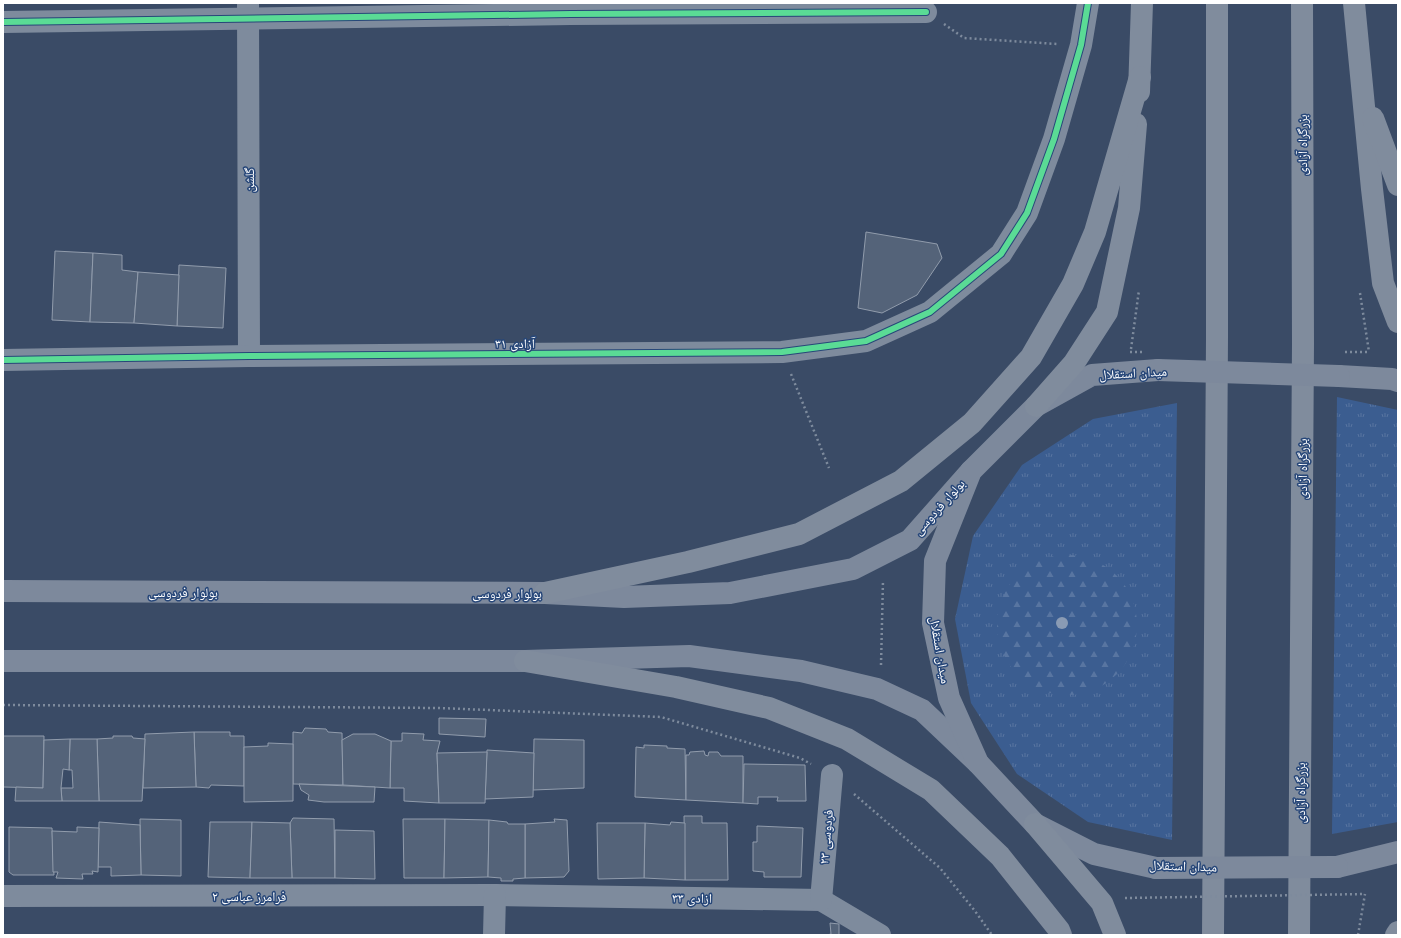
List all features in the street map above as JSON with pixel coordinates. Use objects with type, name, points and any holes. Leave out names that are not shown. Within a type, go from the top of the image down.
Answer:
[{"type":"highway","points":[[1036,406],[1074,363],[1107,312],[1129,208],[1140,77],[1142,3]]},
{"type":"highway","points":[[1213,935],[1217,3]]},
{"type":"highway","name":"بزرگراه آزادی","points":[[1299,935],[1303,351],[1302,3]]},
{"type":"highway","points":[[1354,3],[1372,189],[1383,283],[1398,322]]},
{"type":"highway","points":[[544,593],[688,562],[799,534],[901,481],[972,423],[1030,357],[1073,284],[1095,232],[1140,77]]},
{"type":"highway","points":[[1363,88],[1398,185]]},
{"type":"highway","points":[[525,661],[676,687],[769,708],[847,739],[931,790],[1000,856],[1062,935]]},
{"type":"highway","points":[[1034,824],[1102,903],[1115,935]]},
{"type":"main road","name":"میدان استقلال","points":[[1398,380],[1339,376],[1158,370],[1092,375],[1036,406],[971,471],[934,561],[933,623],[949,698],[978,763],[1034,824],[1094,854],[1156,868],[1338,867],[1398,852]]},
{"type":"main road","name":"بولوار فردوسی","points":[[3,591],[544,593],[624,597],[730,592],[854,569],[910,540],[971,471]]},
{"type":"main road","points":[[3,661],[525,661],[689,656],[801,671],[877,689],[922,710],[978,763]]},
{"type":"street","name":"آزادی ۳۱","points":[[3,360],[249,356],[782,352],[866,341],[930,312],[1001,254],[1027,213],[1054,139],[1081,45],[1088,3]]},
{"type":"street","points":[[3,22],[248,11],[571,14],[926,12]]},
{"type":"street","name":"گلشن","points":[[248,11],[249,356]]},
{"type":"street","name":"فردوسی ۲۳","points":[[821,900],[832,775]]},
{"type":"street","points":[[494,895],[494,935]]},
{"type":"street","name":"ازادی ۳۳","points":[[494,895],[821,900],[880,935]]},
{"type":"street","name":"فرامرز عباسی ۲","points":[[3,896],[494,895]]},
{"type":"path","points":[[926,12],[964,38],[1081,45]]},
{"type":"path","points":[[1130,352],[1140,290]]},
{"type":"path","points":[[1360,292],[1369,352]]},
{"type":"path","points":[[782,352],[829,468]]},
{"type":"path","points":[[881,672],[883,576]]},
{"type":"path","points":[[3,705],[439,708],[661,717],[800,758],[832,775],[940,868],[975,911],[992,935]]},
{"type":"path","points":[[1125,898],[1366,894],[1358,935]]},
{"type":"green space","points":[[1337,397],[1398,410],[1398,822],[1332,834]]},
{"type":"green space","points":[[1177,403],[1172,840],[1088,822],[1017,774],[971,703],[955,619],[973,536],[1022,465],[1093,419]]},
{"type":"green space","points":[[1067,555],[1087,558],[1094,561],[1106,567],[1121,581],[1134,605],[1137,625],[1134,645],[1131,652],[1125,664],[1111,679],[1087,692],[1067,695],[1047,692],[1040,689],[1028,683],[1013,669],[1000,645],[997,625],[1000,605],[1003,598],[1009,586],[1023,571],[1047,558]]},
{"type":"building","points":[[866,232],[937,244],[942,258],[917,295],[882,313],[858,308]]},
{"type":"building","points":[[55,251],[93,253],[90,322],[52,320]]},
{"type":"building","points":[[93,253],[122,255],[122,270],[138,272],[134,323],[90,322]]},
{"type":"building","points":[[179,265],[226,268],[223,328],[177,326]]},
{"type":"building","points":[[138,272],[179,275],[177,326],[134,323]]},
{"type":"building","points":[[439,718],[486,719],[485,737],[439,734]]},
{"type":"building","points":[[305,728],[326,729],[328,732],[342,733],[343,785],[293,784],[293,732],[302,733]]},
{"type":"building","points":[[194,732],[230,732],[230,736],[244,736],[244,786],[211,785],[209,788],[196,787]]},
{"type":"building","points":[[194,732],[196,787],[143,788],[145,734]]},
{"type":"building","points":[[402,733],[424,734],[423,740],[440,741],[437,753],[439,803],[404,801],[404,788],[390,788],[391,741],[402,741]]},
{"type":"building","points":[[353,734],[375,734],[391,741],[390,788],[343,785],[342,740]]},
{"type":"building","points":[[3,736],[44,736],[43,788],[3,787]]},
{"type":"building","points":[[113,736],[132,736],[133,738],[145,739],[142,801],[99,801],[97,739],[113,738]]},
{"type":"building","points":[[70,739],[97,739],[99,801],[62,801],[61,788],[73,788],[72,770],[69,770]]},
{"type":"building","points":[[70,739],[69,770],[63,769],[61,788],[62,801],[15,801],[16,787],[43,788],[44,740]]},
{"type":"building","points":[[534,739],[584,740],[584,788],[533,790]]},
{"type":"building","points":[[268,743],[293,744],[293,801],[244,802],[244,747],[268,746]]},
{"type":"building","points":[[644,745],[667,746],[667,748],[685,749],[686,800],[635,797],[636,747],[644,748]]},
{"type":"building","points":[[487,750],[534,753],[533,797],[485,799]]},
{"type":"building","points":[[704,751],[705,755],[708,756],[709,752],[718,752],[721,756],[743,756],[743,803],[686,800],[686,755],[689,755],[690,752]]},
{"type":"building","points":[[487,752],[485,803],[439,803],[437,753]]},
{"type":"building","points":[[744,764],[805,765],[806,801],[777,801],[778,797],[758,797],[758,804],[743,803]]},
{"type":"building","points":[[299,784],[375,787],[374,802],[324,802],[308,800],[309,795],[301,790]]},
{"type":"building","points":[[684,816],[702,816],[702,823],[727,823],[728,880],[685,880]]},
{"type":"building","points":[[293,818],[334,819],[335,878],[292,878],[290,823]]},
{"type":"building","points":[[140,819],[181,820],[181,876],[141,875]]},
{"type":"building","points":[[403,819],[445,819],[444,878],[404,878]]},
{"type":"building","points":[[445,819],[489,820],[488,877],[444,878]]},
{"type":"building","points":[[554,819],[567,820],[569,871],[564,877],[525,878],[525,824],[555,822]]},
{"type":"building","points":[[489,820],[507,822],[508,824],[525,824],[525,878],[513,879],[513,881],[501,881],[501,878],[488,877]]},
{"type":"building","points":[[99,822],[140,825],[141,875],[111,876],[111,867],[98,867]]},
{"type":"building","points":[[210,822],[252,822],[250,878],[208,877]]},
{"type":"building","points":[[252,822],[290,823],[292,878],[250,878]]},
{"type":"building","points":[[671,822],[685,823],[685,880],[644,878],[645,823],[670,825]]},
{"type":"building","points":[[597,823],[645,823],[644,878],[598,879]]},
{"type":"building","points":[[757,826],[803,828],[801,877],[764,877],[764,872],[753,871],[753,842],[757,842]]},
{"type":"building","points":[[9,827],[52,828],[54,875],[13,875],[9,872]]},
{"type":"building","points":[[77,827],[99,828],[98,872],[92,871],[93,874],[82,874],[83,879],[56,878],[58,872],[53,872],[52,831],[77,832]]},
{"type":"building","points":[[335,830],[374,831],[375,879],[335,878]]},
{"type":"building","points":[[830,923],[839,924],[839,935],[827,935],[831,934]]},
{"type":"cycle path","points":[[3,360],[249,356],[782,352],[866,341],[930,312],[1001,254],[1027,213],[1054,139],[1081,45],[1088,3]]},
{"type":"cycle path","points":[[3,22],[571,14],[926,12]]}]
